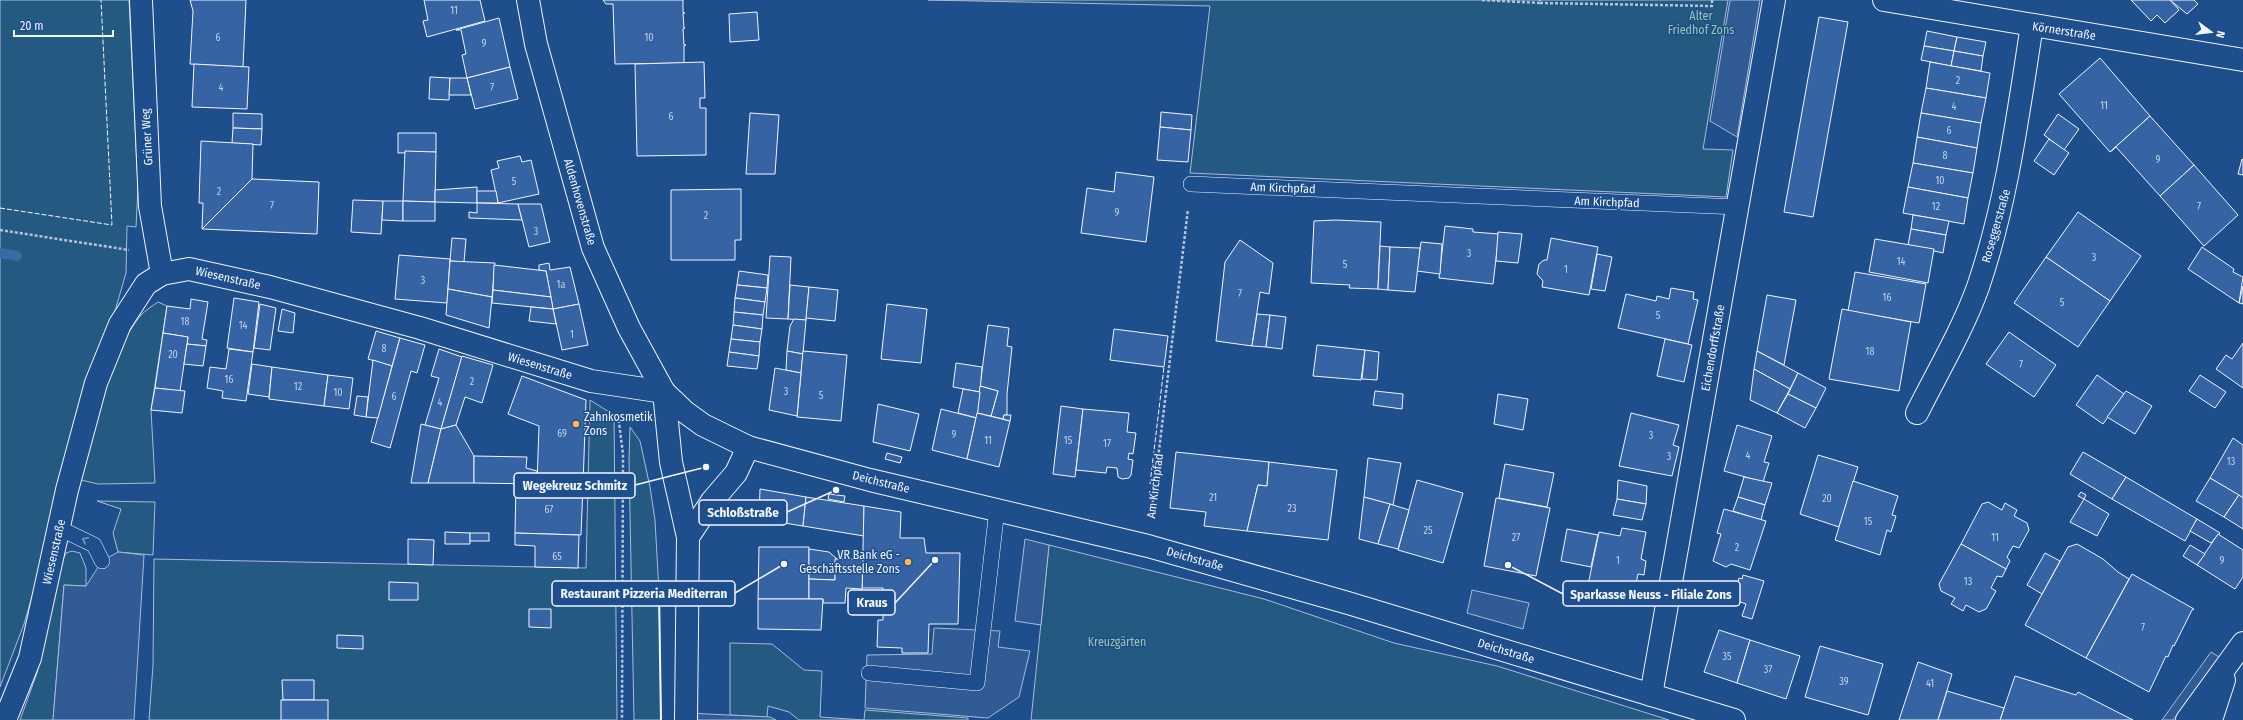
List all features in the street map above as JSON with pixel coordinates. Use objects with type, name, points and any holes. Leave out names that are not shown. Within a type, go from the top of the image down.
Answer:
[{"type":"street","name":"Grüner Weg","points":[[141,0],[150,206],[160,264]]},
{"type":"street","name":"Aldenhovenstraße","points":[[528,0],[536,44],[593,248],[629,328],[664,392]]},
{"type":"street","name":"Eichendorffstraße","points":[[1651,695],[1774,0]]},
{"type":"street","name":"Körnerstraße","points":[[1884,0],[2032,26],[2243,60]]},
{"type":"street","name":"Roseggerstraße","points":[[1918,413],[1977,289],[1993,239],[2007,186],[2032,26]]},
{"type":"street","name":"Wiesenstraße","points":[[5,720],[30,658],[59,528],[96,383],[117,330],[135,298],[160,264],[270,287],[420,328],[591,382],[664,392]]},
{"type":"street","name":"Deichstraße","points":[[664,392],[685,412],[703,425],[748,447],[870,480],[1148,546],[1348,603],[1734,720]]},
{"type":"street","points":[[664,392],[671,462],[688,537],[686,720]]},
{"type":"street","points":[[688,537],[712,501],[736,473],[748,447]]},
{"type":"street","points":[[2187,720],[2243,643]]},
{"type":"street","points":[[2211,720],[2230,662]]},
{"type":"lane","name":"Am Kirchpfad","points":[[1191,184],[1738,207]]},
{"type":"lane","points":[[869,673],[977,683],[997,509]]},
{"type":"lane","points":[[59,528],[94,545],[102,561]]},
{"type":"path","points":[[1482,0],[1712,6],[1712,0]]},
{"type":"path","points":[[1673,5],[1674,0]]},
{"type":"path","name":"Am Kirchpfad","points":[[1148,546],[1191,184]]},
{"type":"path","points":[[0,230],[160,264]]},
{"type":"path","points":[[615,385],[623,454],[622,720]]},
{"type":"green space","points":[[0,0],[129,0],[138,187],[136,227],[127,226],[126,273],[24,624],[0,687]]},
{"type":"green space","name":"Alter Friedhof Zons","points":[[928,0],[1728,0],[1703,149],[1733,150],[1726,197],[1190,173],[1210,6]]},
{"type":"green space","points":[[158,302],[167,306],[151,410],[155,483],[98,484],[81,480],[103,394],[119,351],[129,332],[141,315]]},
{"type":"green space","points":[[590,400],[614,415],[617,720],[149,720],[153,665],[154,559],[586,568]]},
{"type":"green space","points":[[630,427],[640,441],[650,487],[655,520],[659,592],[661,720],[634,720],[629,460]]},
{"type":"green space","points":[[97,501],[155,502],[153,555],[118,552],[113,533],[121,509]]},
{"type":"green space","name":"Kreuzgärten","points":[[1049,545],[1264,599],[1394,643],[1497,666],[1669,720],[1031,720]]},
{"type":"green space","points":[[72,551],[80,553],[86,568],[86,586],[64,585],[53,720],[20,720],[37,673],[62,562],[66,553]]},
{"type":"green space","points":[[730,643],[772,644],[804,670],[822,671],[820,717],[864,720],[799,720],[789,712],[768,706],[767,717],[730,715]]},
{"type":"green space","points":[[865,710],[968,718],[968,720],[864,720]]},
{"type":"shaded area","points":[[1730,0],[1760,0],[1737,137],[1710,121]]},
{"type":"shaded area","points":[[1025,539],[1049,545],[1041,625],[1015,621]]},
{"type":"shaded area","points":[[118,552],[144,555],[134,720],[53,720],[64,585],[86,586],[102,561]]},
{"type":"shaded area","points":[[1472,590],[1529,603],[1523,629],[1467,613]]},
{"type":"shaded area","points":[[934,628],[1000,631],[998,647],[1030,651],[1019,697],[988,718],[865,708],[867,655],[932,654]]},
{"type":"shaded area","points":[[2211,652],[2219,657],[2173,720],[2162,720]]},
{"type":"shaded area","points":[[687,713],[770,717],[776,720],[686,720]]},
{"type":"building","points":[[190,0],[246,0],[243,67],[190,64],[193,11]]},
{"type":"building","points":[[424,0],[480,0],[485,21],[427,37],[423,21],[428,20]]},
{"type":"building","points":[[603,0],[683,0],[683,12],[685,13],[683,13],[685,28],[683,29],[684,45],[686,45],[684,46],[684,63],[615,64],[613,4],[606,4]]},
{"type":"building","points":[[2131,0],[2170,0],[2179,10],[2165,23],[2157,15],[2151,21]]},
{"type":"building","points":[[2170,0],[2194,0],[2198,4],[2187,14]]},
{"type":"building","points":[[757,12],[759,40],[730,42],[729,14]]},
{"type":"building","points":[[1819,17],[1848,22],[1813,217],[1784,212]]},
{"type":"building","points":[[499,18],[510,67],[467,78],[462,55],[466,54],[461,30],[456,30]]},
{"type":"building","points":[[1927,31],[1957,37],[1954,51],[1924,46]]},
{"type":"building","points":[[1957,37],[1986,42],[1983,56],[1954,51]]},
{"type":"building","points":[[1924,46],[1954,51],[1951,66],[1921,60]]},
{"type":"building","points":[[1954,51],[1983,56],[1981,71],[1951,66]]},
{"type":"building","points":[[2100,58],[2150,116],[2110,152],[2059,94]]},
{"type":"building","points":[[704,62],[705,98],[700,98],[700,108],[706,108],[706,155],[637,156],[635,64]]},
{"type":"building","points":[[1930,62],[1990,73],[1986,98],[1926,88]]},
{"type":"building","points":[[194,64],[249,67],[247,109],[192,107]]},
{"type":"building","points":[[510,67],[518,99],[475,109],[467,78]]},
{"type":"building","points":[[430,77],[450,78],[449,100],[429,99]]},
{"type":"building","points":[[450,78],[467,78],[471,95],[449,95]]},
{"type":"building","points":[[1926,88],[1986,98],[1981,123],[1921,113]]},
{"type":"building","points":[[1161,112],[1192,115],[1191,130],[1160,127]]},
{"type":"building","points":[[233,113],[262,114],[262,129],[233,128]]},
{"type":"building","points":[[750,113],[779,115],[775,174],[746,174]]},
{"type":"building","points":[[1921,113],[1981,123],[1977,148],[1917,137]]},
{"type":"building","points":[[2058,114],[2079,129],[2064,150],[2044,135]]},
{"type":"building","points":[[2150,116],[2194,165],[2160,196],[2116,147],[2110,152]]},
{"type":"building","points":[[1160,127],[1191,130],[1188,162],[1157,160]]},
{"type":"building","points":[[233,128],[262,129],[261,145],[232,143]]},
{"type":"building","points":[[398,133],[436,133],[436,152],[398,153]]},
{"type":"building","points":[[1917,137],[1977,148],[1973,173],[1913,163]]},
{"type":"building","points":[[2049,139],[2069,153],[2054,175],[2034,161]]},
{"type":"building","points":[[201,141],[253,144],[252,179],[202,229],[203,203],[199,203]]},
{"type":"building","points":[[405,151],[436,152],[435,202],[403,201]]},
{"type":"building","points":[[520,156],[522,162],[531,160],[539,194],[498,203],[491,170],[499,168],[497,161]]},
{"type":"building","points":[[2242,159],[2243,160],[2243,175],[2238,174]]},
{"type":"building","points":[[1913,163],[1973,173],[1968,198],[1908,187]]},
{"type":"building","points":[[2194,165],[2238,215],[2204,246],[2160,196]]},
{"type":"building","points":[[1116,172],[1154,177],[1146,242],[1081,233],[1087,188],[1114,192]]},
{"type":"building","points":[[252,179],[319,182],[317,234],[202,229]]},
{"type":"building","points":[[477,187],[477,203],[435,202],[435,190]]},
{"type":"building","points":[[1908,187],[1968,198],[1964,224],[1903,213]]},
{"type":"building","points":[[741,189],[741,240],[735,240],[735,260],[671,260],[671,190]]},
{"type":"building","points":[[477,191],[496,191],[498,203],[477,203]]},
{"type":"building","points":[[353,200],[383,201],[381,234],[351,232]]},
{"type":"building","points":[[383,201],[403,201],[403,221],[382,220]]},
{"type":"building","points":[[403,201],[435,202],[435,221],[403,221]]},
{"type":"building","points":[[477,203],[518,204],[522,220],[469,218],[469,212],[477,213]]},
{"type":"building","points":[[518,204],[541,204],[550,242],[529,247]]},
{"type":"building","points":[[2078,212],[2141,256],[2110,301],[2046,257]]},
{"type":"building","points":[[1913,215],[1949,221],[1946,235],[1911,229]]},
{"type":"building","points":[[1336,220],[1381,222],[1378,289],[1349,288],[1350,285],[1311,283],[1314,221]]},
{"type":"building","points":[[1445,226],[1473,229],[1473,232],[1499,234],[1493,284],[1439,278]]},
{"type":"building","points":[[1911,229],[1946,235],[1943,253],[1908,245]]},
{"type":"building","points":[[1498,232],[1522,234],[1518,263],[1496,261]]},
{"type":"building","points":[[452,238],[466,239],[464,262],[450,261]]},
{"type":"building","points":[[1551,238],[1598,247],[1589,295],[1542,287],[1543,281],[1537,274],[1539,264],[1544,260],[1547,260]]},
{"type":"building","points":[[1875,239],[1934,249],[1928,283],[1869,272]]},
{"type":"building","points":[[1240,240],[1273,263],[1269,294],[1260,292],[1252,346],[1216,341],[1225,262]]},
{"type":"building","points":[[1421,242],[1442,244],[1440,274],[1417,271]]},
{"type":"building","points":[[1380,246],[1390,247],[1388,290],[1378,289]]},
{"type":"building","points":[[1390,247],[1420,248],[1415,292],[1388,290]]},
{"type":"building","points":[[2202,247],[2234,269],[2233,272],[2243,277],[2239,303],[2188,269]]},
{"type":"building","points":[[1597,254],[1612,257],[1605,291],[1591,289]]},
{"type":"building","points":[[399,255],[450,259],[447,303],[395,299]]},
{"type":"building","points":[[770,256],[791,257],[788,319],[766,318]]},
{"type":"building","points":[[2046,257],[2110,301],[2078,347],[2014,303]]},
{"type":"building","points":[[450,261],[495,263],[492,297],[448,289]]},
{"type":"building","points":[[549,263],[550,270],[570,267],[579,304],[553,309],[546,271],[539,270],[539,265]]},
{"type":"building","points":[[494,265],[546,271],[551,297],[493,290]]},
{"type":"building","points":[[739,271],[768,275],[767,288],[737,285]]},
{"type":"building","points":[[1855,272],[1926,284],[1919,323],[1848,311]]},
{"type":"building","points":[[737,285],[767,288],[765,302],[735,298]]},
{"type":"building","points":[[790,285],[809,287],[806,320],[788,319]]},
{"type":"building","points":[[2243,286],[2243,304],[2239,303]]},
{"type":"building","points":[[809,287],[838,290],[835,321],[806,318]]},
{"type":"building","points":[[1671,288],[1694,292],[1693,299],[1698,300],[1688,344],[1618,328],[1626,294],[1656,301],[1657,296],[1669,299]]},
{"type":"building","points":[[448,289],[492,297],[489,328],[446,315]]},
{"type":"building","points":[[493,290],[551,297],[553,309],[492,303]]},
{"type":"building","points":[[1767,295],[1796,300],[1784,365],[1757,351]]},
{"type":"building","points":[[234,298],[259,302],[253,352],[227,348]]},
{"type":"building","points":[[735,298],[765,302],[763,315],[734,312]]},
{"type":"building","points":[[191,299],[208,302],[202,339],[207,340],[206,346],[187,344],[188,337],[163,333],[167,306],[190,309]]},
{"type":"building","points":[[260,304],[276,308],[270,350],[254,348]]},
{"type":"building","points":[[579,304],[588,345],[562,350],[553,309]]},
{"type":"building","points":[[887,304],[927,309],[921,363],[881,359]]},
{"type":"building","points":[[531,307],[553,309],[556,324],[529,321]]},
{"type":"building","points":[[282,309],[295,313],[293,333],[278,331]]},
{"type":"building","points":[[1842,309],[1911,322],[1899,391],[1829,379]]},
{"type":"building","points":[[734,312],[763,315],[762,329],[733,325]]},
{"type":"building","points":[[1257,314],[1270,315],[1266,347],[1252,346]]},
{"type":"building","points":[[1270,315],[1286,317],[1282,349],[1266,347]]},
{"type":"building","points":[[794,319],[806,320],[803,354],[787,351],[790,326]]},
{"type":"building","points":[[733,325],[762,329],[760,342],[731,339]]},
{"type":"building","points":[[988,325],[1009,328],[1007,346],[1012,347],[1007,394],[1007,415],[1004,415],[1003,419],[991,416],[998,391],[980,386]]},
{"type":"building","points":[[1114,329],[1168,336],[1164,367],[1110,360]]},
{"type":"building","points":[[376,331],[400,338],[392,366],[368,359]]},
{"type":"building","points":[[2009,332],[2056,365],[2034,397],[1986,364]]},
{"type":"building","points":[[163,333],[188,337],[180,391],[155,388]]},
{"type":"building","points":[[400,338],[425,345],[417,373],[411,371],[390,448],[371,442]]},
{"type":"building","points":[[731,339],[760,342],[759,356],[729,352]]},
{"type":"building","points":[[1665,339],[1692,345],[1684,382],[1657,376]]},
{"type":"building","points":[[2243,343],[2243,388],[2216,369],[2226,355],[2232,359]]},
{"type":"building","points":[[187,344],[206,346],[203,366],[184,364]]},
{"type":"building","points":[[1317,345],[1365,350],[1361,380],[1313,376]]},
{"type":"building","points":[[229,349],[253,352],[246,401],[222,398],[223,391],[207,388],[210,367],[226,369]]},
{"type":"building","points":[[439,349],[462,357],[441,429],[425,425],[439,378],[431,376]]},
{"type":"building","points":[[1365,350],[1379,352],[1377,380],[1362,379]]},
{"type":"building","points":[[787,351],[803,354],[801,373],[786,370]]},
{"type":"building","points":[[803,351],[847,355],[841,421],[797,417]]},
{"type":"building","points":[[1757,351],[1798,373],[1790,389],[1754,369]]},
{"type":"building","points":[[729,352],[759,356],[757,369],[727,366]]},
{"type":"building","points":[[462,356],[493,365],[482,403],[465,397],[456,425],[441,429]]},
{"type":"building","points":[[373,360],[392,366],[378,418],[366,417]]},
{"type":"building","points":[[956,363],[982,367],[980,392],[953,387]]},
{"type":"building","points":[[252,364],[272,367],[269,397],[248,394]]},
{"type":"building","points":[[272,367],[328,375],[324,406],[269,399]]},
{"type":"building","points":[[775,368],[801,373],[797,416],[769,410]]},
{"type":"building","points":[[1754,369],[1790,389],[1777,413],[1750,400]]},
{"type":"building","points":[[1798,373],[1826,388],[1816,408],[1788,394]]},
{"type":"building","points":[[328,375],[353,378],[349,409],[324,406]]},
{"type":"building","points":[[2097,375],[2124,394],[2103,424],[2076,405]]},
{"type":"building","points":[[2200,375],[2226,392],[2215,408],[2189,391]]},
{"type":"building","points":[[522,376],[586,400],[583,485],[537,484],[539,426],[508,414]]},
{"type":"building","points":[[980,386],[998,391],[991,416],[977,413]]},
{"type":"building","points":[[155,388],[185,391],[182,413],[151,410]]},
{"type":"building","points":[[963,389],[980,392],[977,418],[958,413]]},
{"type":"building","points":[[1375,391],[1403,394],[1402,409],[1373,405]]},
{"type":"building","points":[[2126,391],[2152,406],[2135,434],[2107,417]]},
{"type":"building","points":[[1498,394],[1528,399],[1523,430],[1494,424]]},
{"type":"building","points":[[1788,394],[1816,408],[1805,428],[1777,413]]},
{"type":"building","points":[[357,396],[368,397],[366,417],[354,415]]},
{"type":"building","points":[[878,404],[919,414],[910,451],[873,442]]},
{"type":"building","points":[[1061,406],[1083,409],[1075,477],[1053,474]]},
{"type":"building","points":[[941,409],[976,418],[967,459],[932,450]]},
{"type":"building","points":[[1083,409],[1129,413],[1127,432],[1136,433],[1133,454],[1129,453],[1128,459],[1133,460],[1131,475],[1129,478],[1122,479],[1118,477],[1117,468],[1107,467],[1106,473],[1076,470]]},
{"type":"building","points":[[977,413],[1010,421],[999,467],[967,459]]},
{"type":"building","points":[[1631,413],[1679,425],[1673,445],[1679,447],[1672,476],[1619,466]]},
{"type":"building","points":[[1004,415],[1011,415],[1010,421],[1003,419]]},
{"type":"building","points":[[421,424],[441,429],[428,483],[411,483]]},
{"type":"building","points":[[456,425],[474,456],[474,483],[428,483],[441,429]]},
{"type":"building","points":[[1737,425],[1772,436],[1764,462],[1769,463],[1763,482],[1724,471]]},
{"type":"building","points":[[2233,438],[2243,445],[2243,498],[2210,478]]},
{"type":"building","points":[[1176,452],[1269,462],[1267,486],[1258,485],[1247,531],[1204,526],[1206,512],[1170,508]]},
{"type":"building","points":[[2083,452],[2126,477],[2112,499],[2070,474]]},
{"type":"building","points":[[887,453],[902,457],[900,463],[885,459]]},
{"type":"building","points":[[1818,455],[1858,467],[1839,527],[1800,514]]},
{"type":"building","points":[[474,456],[527,457],[526,468],[537,471],[537,484],[474,483]]},
{"type":"building","points":[[1368,458],[1401,463],[1393,505],[1364,497]]},
{"type":"building","points":[[1269,462],[1337,470],[1328,540],[1247,531],[1258,485],[1267,486]]},
{"type":"building","points":[[1505,464],[1554,473],[1547,507],[1499,498]]},
{"type":"building","points":[[1744,477],[1772,483],[1765,505],[1738,497]]},
{"type":"building","points":[[2126,477],[2197,519],[2185,541],[2112,499]]},
{"type":"building","points":[[2210,478],[2239,495],[2224,517],[2196,501]]},
{"type":"building","points":[[1417,480],[1463,493],[1443,563],[1398,550]]},
{"type":"building","points":[[1618,480],[1647,486],[1646,504],[1617,499]]},
{"type":"building","points":[[1853,481],[1898,496],[1892,515],[1896,516],[1891,532],[1887,530],[1880,555],[1835,540]]},
{"type":"building","points":[[516,483],[583,485],[581,535],[515,533]]},
{"type":"building","points":[[760,489],[806,497],[803,526],[759,519]]},
{"type":"building","points":[[2081,492],[2086,495],[2084,499],[2078,496]]},
{"type":"building","points":[[829,494],[845,496],[844,502],[828,499]]},
{"type":"building","points":[[2239,495],[2243,498],[2243,529],[2224,517]]},
{"type":"building","points":[[806,497],[864,506],[864,536],[803,526]]},
{"type":"building","points":[[1364,497],[1390,504],[1378,544],[1359,539]]},
{"type":"building","points":[[1738,497],[1765,505],[1761,520],[1733,511]]},
{"type":"building","points":[[1496,498],[1550,508],[1536,576],[1484,566]]},
{"type":"building","points":[[1617,499],[1646,504],[1642,520],[1613,515]]},
{"type":"building","points":[[2084,499],[2109,514],[2097,536],[2070,522]]},
{"type":"building","points":[[1988,502],[2002,510],[2005,503],[2017,510],[2014,516],[2027,523],[2029,530],[2019,548],[2013,546],[2007,557],[2010,561],[2006,569],[1961,544],[1982,504]]},
{"type":"building","points":[[1390,504],[1409,510],[1398,549],[1378,544]]},
{"type":"building","points":[[864,506],[901,512],[900,538],[924,538],[926,553],[960,553],[958,624],[929,624],[928,653],[902,653],[902,648],[877,647],[878,620],[883,620],[883,588],[862,588]]},
{"type":"building","points":[[1724,509],[1766,521],[1750,570],[1731,564],[1726,567],[1713,561],[1721,534],[1717,533]]},
{"type":"building","points":[[2197,519],[2220,533],[2211,543],[2190,531]]},
{"type":"building","points":[[1622,528],[1646,532],[1641,559],[1646,561],[1644,575],[1638,574],[1634,593],[1588,585],[1599,532],[1620,536]]},
{"type":"building","points":[[1567,529],[1598,535],[1591,567],[1561,561]]},
{"type":"building","points":[[445,532],[470,533],[470,544],[445,544]]},
{"type":"building","points":[[470,533],[489,533],[489,541],[470,541]]},
{"type":"building","points":[[515,533],[579,535],[578,568],[535,567],[535,546],[515,545]]},
{"type":"building","points":[[2218,534],[2243,550],[2243,577],[2235,589],[2197,565]]},
{"type":"building","points":[[408,539],[434,540],[433,565],[408,564]]},
{"type":"building","points":[[1961,544],[2006,569],[2002,577],[1997,576],[1991,588],[1996,591],[1986,609],[1979,612],[1966,605],[1963,611],[1951,604],[1955,598],[1941,591],[1939,584]]},
{"type":"building","points":[[2077,544],[2103,559],[2129,579],[2086,658],[2025,625],[2068,547]]},
{"type":"building","points":[[2190,545],[2205,554],[2197,565],[2183,556]]},
{"type":"building","points":[[759,547],[809,547],[809,599],[758,599]]},
{"type":"building","points":[[809,549],[829,552],[836,558],[835,580],[809,579]]},
{"type":"building","points":[[2045,553],[2060,561],[2042,594],[2027,585]]},
{"type":"building","points":[[835,559],[863,559],[862,589],[846,588],[845,603],[823,603],[823,599],[809,599],[809,579],[835,580]]},
{"type":"building","points":[[2132,574],[2194,609],[2192,610],[2174,646],[2173,645],[2168,657],[2166,656],[2149,692],[2086,658]]},
{"type":"building","points":[[1743,575],[1764,581],[1752,619],[1742,616],[1746,604],[1735,600],[1739,578],[1742,579]]},
{"type":"building","points":[[389,582],[418,583],[418,600],[389,600]]},
{"type":"building","points":[[758,599],[823,599],[821,630],[758,629]]},
{"type":"building","points":[[529,609],[551,609],[551,628],[529,627]]},
{"type":"building","points":[[1719,630],[1750,640],[1737,683],[1704,672]]},
{"type":"building","points":[[337,635],[363,636],[363,649],[337,648]]},
{"type":"building","points":[[1750,640],[1800,656],[1786,699],[1737,683]]},
{"type":"building","points":[[1820,646],[1883,664],[1868,715],[1805,697]]},
{"type":"building","points":[[1918,662],[1952,674],[1938,720],[1899,720]]},
{"type":"building","points":[[2015,676],[2076,695],[2078,692],[2133,720],[2000,720]]},
{"type":"building","points":[[282,680],[314,680],[314,700],[283,700]]},
{"type":"building","points":[[1947,691],[2004,708],[2000,720],[1938,720]]},
{"type":"building","points":[[281,700],[328,700],[328,720],[281,720]]},
{"type":"waterway","points":[[0,253],[17,256]]},
{"type":"fence","points":[[0,208],[112,225],[101,0]]},
{"type":"fence","points":[[1150,484],[1164,367]]},
{"type":"wall","points":[[659,592],[661,720]]},
{"type":"place","name":"Zahnkosmetik Zons","points":[[576,424]]},
{"type":"place","name":"Wegekreuz Schmitz","points":[[706,467]]},
{"type":"place","name":"Schloßstraße","points":[[836,490]]},
{"type":"place","name":"Kraus","points":[[935,560]]},
{"type":"place","name":"VR Bank eG - Geschäftsstelle Zons","points":[[908,562]]},
{"type":"place","name":"Restaurant Pizzeria Mediterran","points":[[784,564]]},
{"type":"place","name":"Sparkasse Neuss - Filiale Zons","points":[[1508,565]]}]
